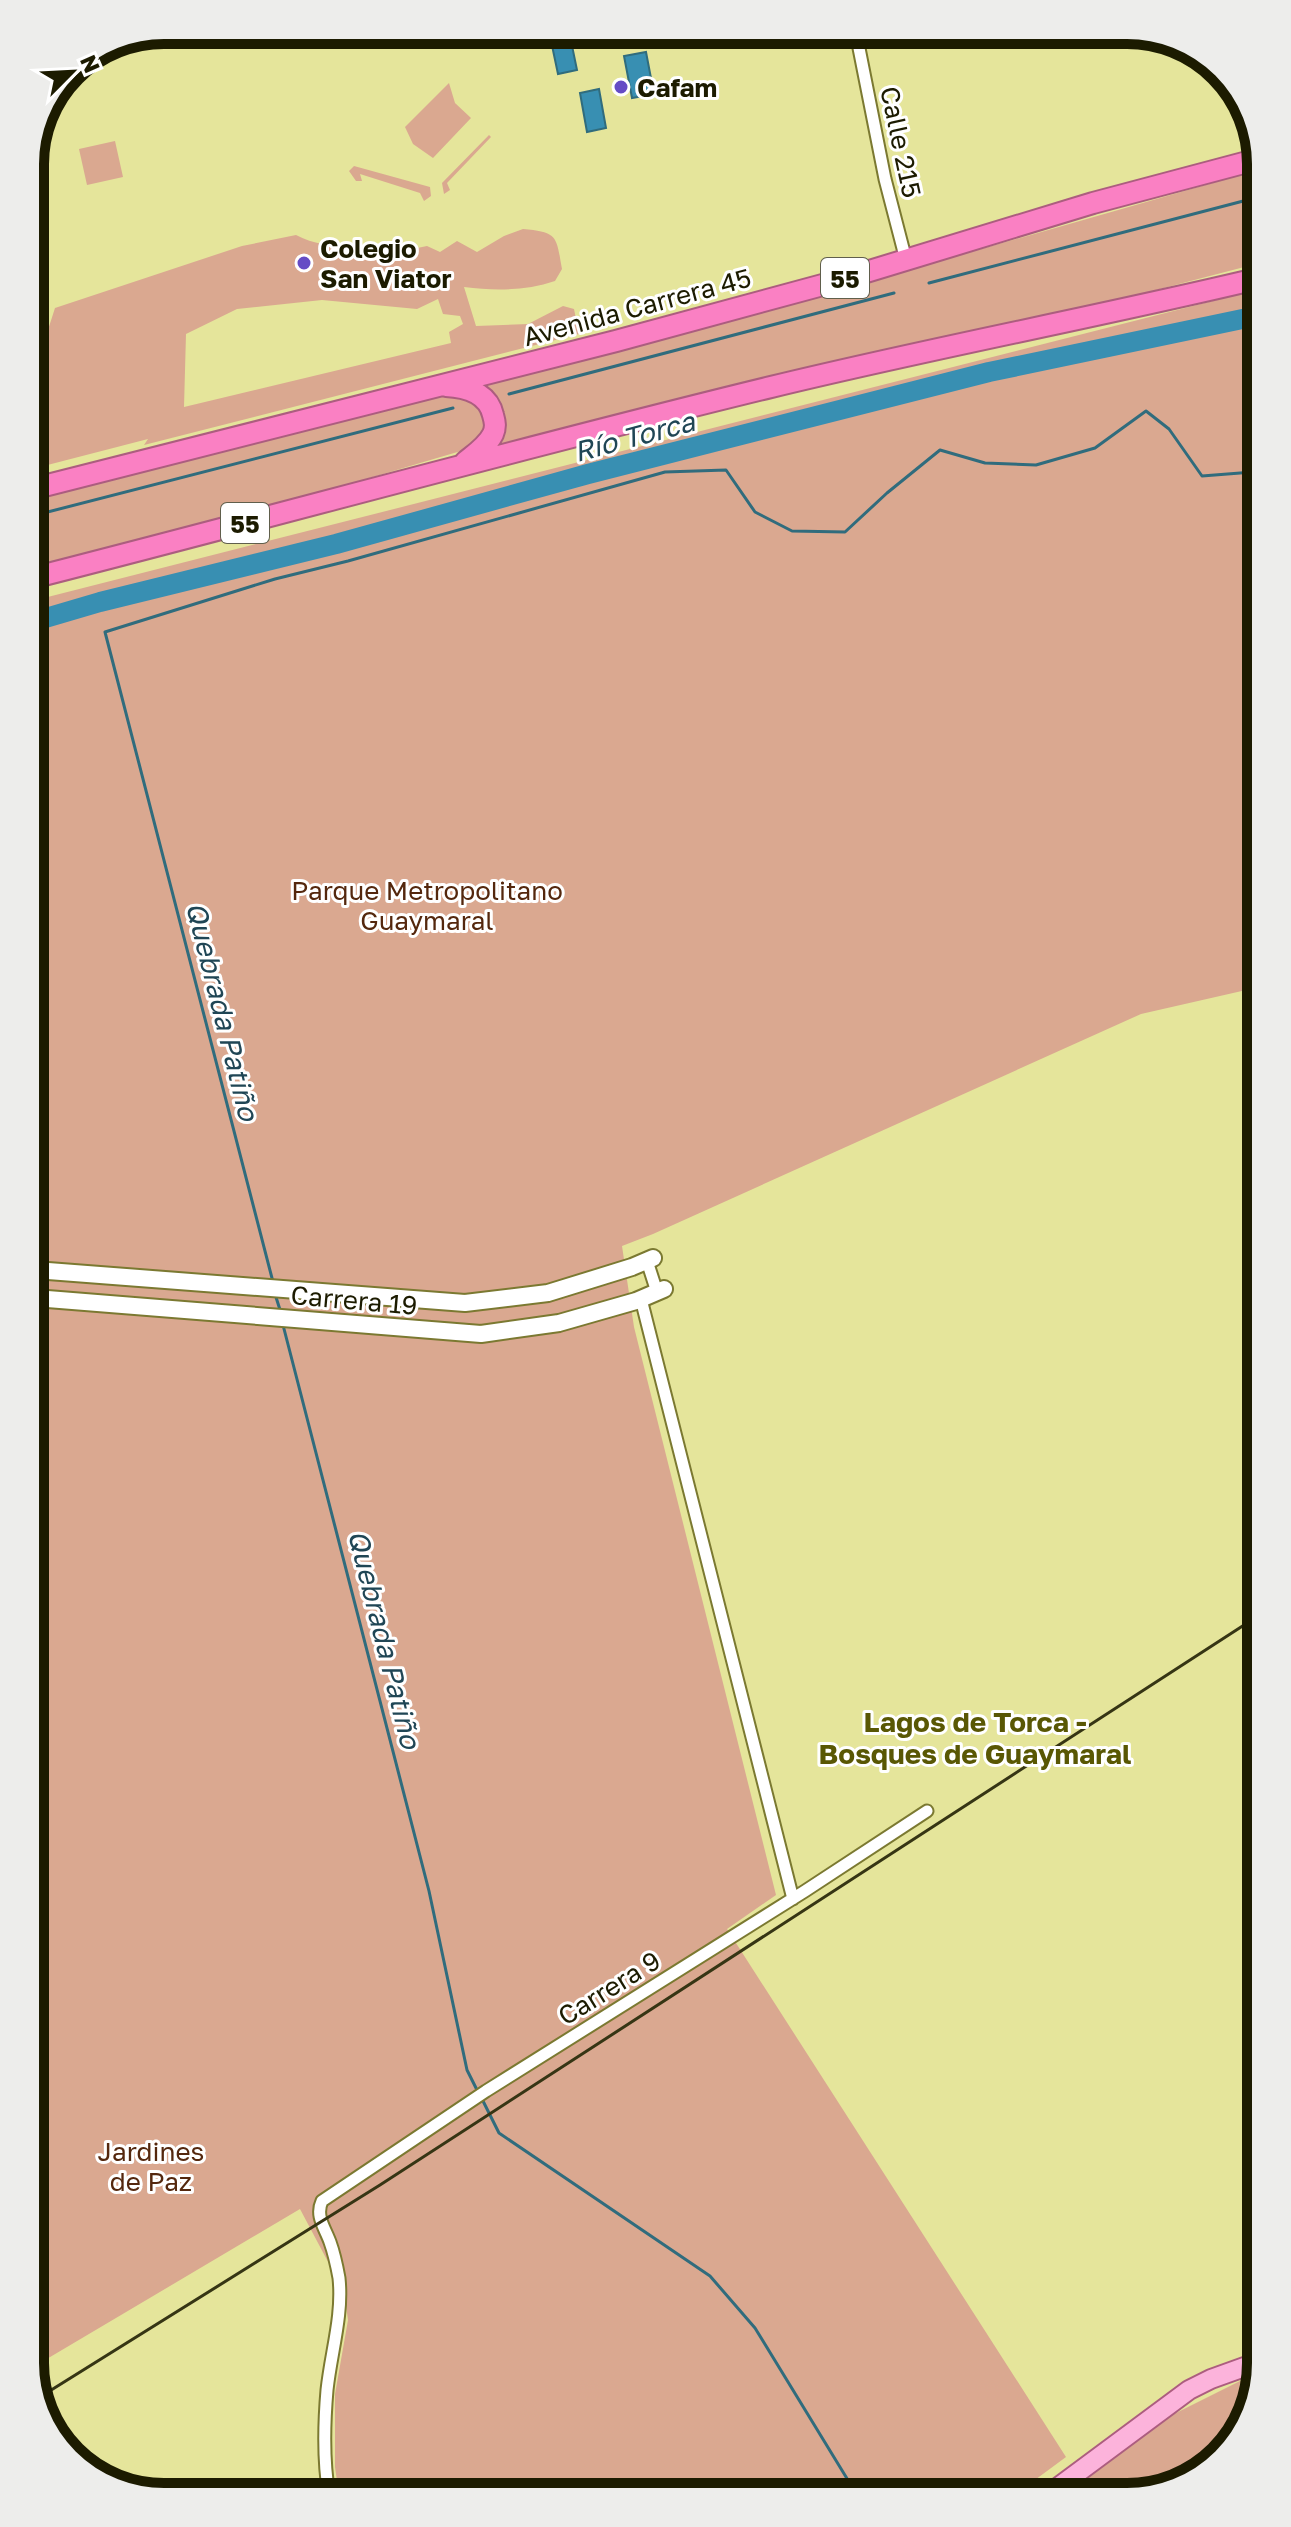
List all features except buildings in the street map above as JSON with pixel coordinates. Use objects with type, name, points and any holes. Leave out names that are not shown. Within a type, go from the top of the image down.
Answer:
[{"type":"highway","name":"Avenida Carrera 45","points":[[44,486],[616,341],[906,260],[1093,203],[1247,162]]},
{"type":"highway","name":"55","points":[[44,575],[770,387],[1247,281]]},
{"type":"highway","points":[[436,386],[469,389],[483,396],[491,407],[495,428],[492,435],[459,467]]},
{"type":"main road","name":"Carrera 19","points":[[44,1271],[465,1303],[548,1293],[650,1260]]},
{"type":"main road","name":"Carrera 19","points":[[44,1299],[481,1334],[559,1323],[654,1293]]},
{"type":"main road","points":[[1064,2483],[1189,2390],[1247,2366]]},
{"type":"street","name":"Calle 215","points":[[858,44],[885,179],[906,260]]},
{"type":"street","points":[[650,1260],[654,1293],[793,1899]]},
{"type":"street","name":"Carrera 9","points":[[327,2483],[327,2389],[339,2319],[339,2279],[331,2245],[321,2221],[319,2207],[322,2201],[486,2091],[793,1899],[927,1811]]},
{"type":"green space","points":[[449,83],[455,103],[471,118],[433,158],[413,144],[405,127]]},
{"type":"green space","points":[[489,135],[491,137],[447,183],[450,190],[444,194],[442,183]]},
{"type":"green space","points":[[115,141],[123,177],[87,185],[79,149]]},
{"type":"green space","points":[[354,166],[430,187],[431,196],[424,201],[420,193],[360,174],[362,181],[356,181],[349,171]]},
{"type":"green space","points":[[1247,173],[1247,266],[1129,297],[812,366],[490,453],[499,435],[475,386],[719,324]]},
{"type":"green space","points":[[523,229],[543,232],[554,238],[562,269],[555,281],[521,288],[464,287],[476,326],[528,324],[563,306],[574,309],[579,334],[144,445],[148,439],[44,466],[44,337],[55,308],[242,246],[296,235],[309,241],[355,247],[364,259],[427,246],[440,252],[457,241],[477,252]],"holes":[[[438,299],[443,314],[460,316],[463,324],[449,332],[451,343],[184,407],[186,334],[237,309],[322,300],[417,309]]]},
{"type":"green space","name":"Parque Metropolitano Guaymaral","points":[[1247,292],[1247,990],[1141,1014],[622,1246],[634,1327],[776,1895],[727,1929],[1066,2457],[1031,2483],[337,2483],[335,2394],[348,2320],[344,2292],[300,2209],[44,2361],[44,598]]},
{"type":"green space","points":[[449,394],[480,400],[490,426],[471,448],[251,513],[44,567],[44,494]]},
{"type":"green space","points":[[1246,2378],[1238,2409],[1227,2430],[1194,2463],[1150,2481],[1082,2483],[1174,2414]]},
{"type":"water","points":[[552,44],[572,44],[577,70],[558,74]]},
{"type":"water","points":[[646,52],[654,94],[632,98],[624,56]]},
{"type":"water","points":[[599,89],[606,128],[587,132],[580,93]]},
{"type":"waterway","points":[[929,283],[1247,200]]},
{"type":"waterway","points":[[509,394],[894,293]]},
{"type":"waterway","name":"Río Torca","points":[[44,618],[336,544],[588,474],[989,372],[1247,318]]},
{"type":"waterway","points":[[44,513],[453,408]]},
{"type":"waterway","name":"Quebrada Patiño","points":[[273,1282],[105,632],[275,579],[665,472],[726,470],[755,512],[792,531],[845,532],[940,450],[985,463],[1036,465],[1095,448],[1146,411],[1169,429],[1202,476],[1247,472]]},
{"type":"waterway","name":"Quebrada Patiño","points":[[275,1294],[281,1313]]},
{"type":"waterway","name":"Quebrada Patiño","points":[[283,1325],[429,1891],[467,2070],[478,2092]]},
{"type":"waterway","name":"Quebrada Patiño","points":[[482,2099],[499,2133],[710,2276],[755,2328],[850,2483]]},
{"type":"railway","points":[[48,2392],[380,2185],[1247,1623]]},
{"type":"place","name":"Cafam","points":[[621,87]]},
{"type":"place","name":"Colegio San Viator","points":[[304,263]]},
{"type":"district","name":"Lagos de Torca - Bosques de Guaymaral","points":[[975,1737]]},
{"type":"park label","name":"Jardines de Paz","points":[[151,2166]]}]
